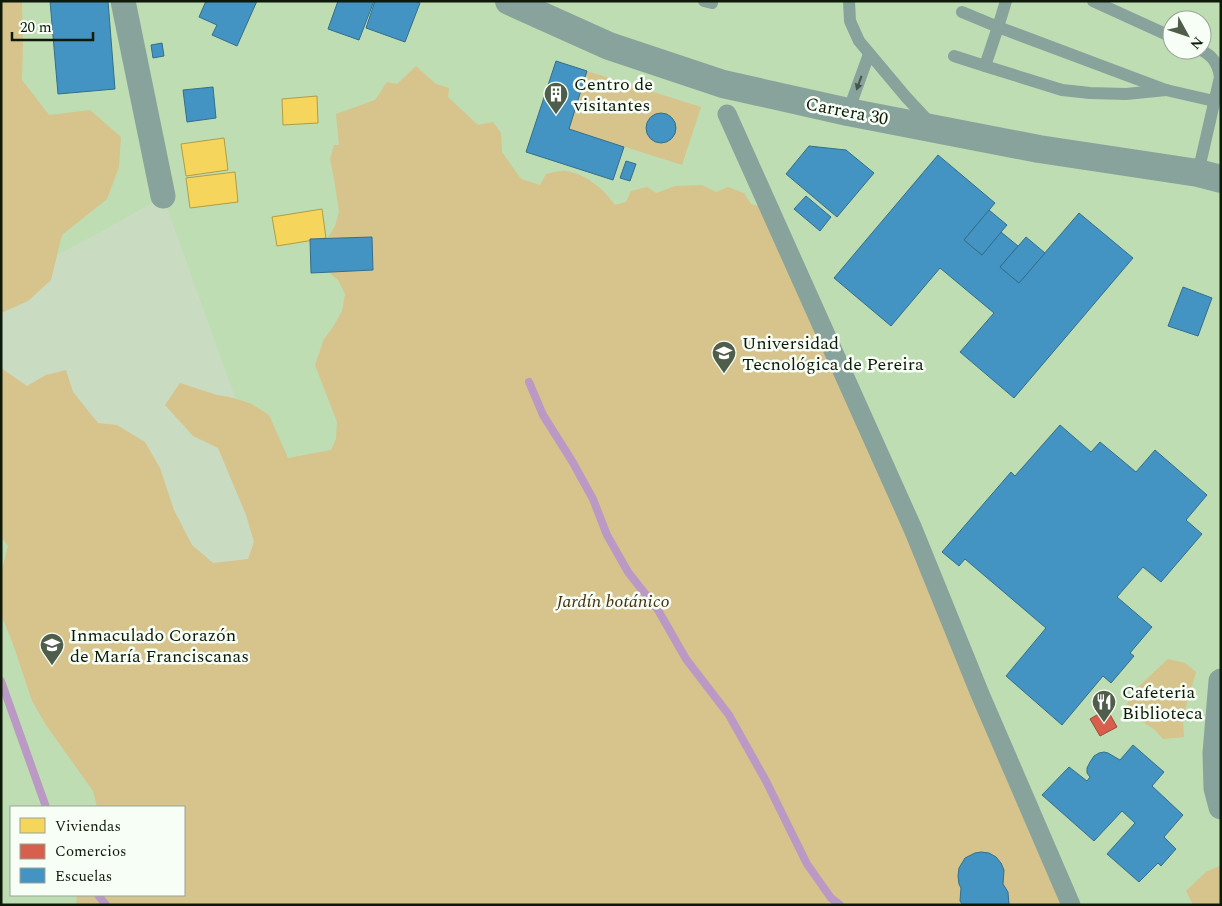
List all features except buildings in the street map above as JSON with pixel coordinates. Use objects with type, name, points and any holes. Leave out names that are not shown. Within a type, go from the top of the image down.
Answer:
[{"type":"street","points":[[123,1],[163,196]]},
{"type":"street","name":"Carrera 30","points":[[509,1],[609,46],[723,84],[848,112],[1039,149],[1213,175]]},
{"type":"street","points":[[727,114],[913,529],[980,694],[1071,905]]},
{"type":"street","points":[[1221,681],[1215,753],[1216,788],[1221,807]]},
{"type":"lane","points":[[849,1],[850,22],[859,41],[935,129]]},
{"type":"lane","points":[[985,66],[1006,1]]},
{"type":"lane","points":[[1093,1],[1162,32]]},
{"type":"lane","points":[[962,12],[1166,90],[1214,101]]},
{"type":"lane","points":[[848,112],[869,54]]},
{"type":"lane","points":[[954,56],[1062,90],[1090,94],[1126,94],[1166,90]]},
{"type":"lane","points":[[1212,57],[1219,68],[1220,77],[1214,101],[1213,175]]},
{"type":"shaded area","name":"Universidad Tecnológica de Pereira","points":[[1,1],[1221,1],[1221,905],[1,905],[1,451],[100,643],[289,599],[259,464],[163,197],[1,285]]},
{"type":"green space","points":[[1,1],[22,1],[22,80],[49,115],[90,110],[121,137],[119,167],[107,199],[62,235],[51,280],[28,301],[1,313]]},
{"type":"green space","name":"Jardín botánico","points":[[416,66],[436,84],[449,88],[448,97],[478,125],[493,122],[501,133],[502,152],[521,179],[540,185],[546,174],[566,171],[581,175],[606,193],[615,205],[626,202],[631,191],[647,187],[656,193],[675,186],[702,185],[716,192],[728,187],[744,193],[751,204],[768,208],[1071,905],[76,905],[77,896],[185,896],[185,806],[97,806],[93,791],[46,725],[32,701],[1,612],[1,573],[8,546],[1,537],[1,368],[27,386],[46,375],[66,370],[73,392],[98,423],[117,425],[145,442],[160,468],[174,510],[192,545],[213,563],[248,559],[254,542],[246,515],[218,448],[193,436],[165,405],[180,383],[250,403],[269,415],[288,458],[331,450],[336,439],[337,422],[315,365],[324,339],[342,311],[345,294],[338,280],[326,270],[325,242],[335,226],[339,212],[330,159],[334,145],[339,145],[336,114],[375,100],[387,82],[397,84]]},
{"type":"green space","points":[[587,71],[701,107],[682,165],[569,129]]},
{"type":"green space","points":[[1168,659],[1185,663],[1196,672],[1183,717],[1184,737],[1163,739],[1154,729],[1134,717],[1125,707],[1137,688]]},
{"type":"green space","points":[[1221,865],[1221,905],[1193,905],[1186,891],[1206,872]]},
{"type":"waterway","points":[[529,382],[543,415],[593,499],[607,535],[628,572],[658,610],[686,659],[729,715],[766,781],[807,864],[831,898],[840,905]]},
{"type":"waterway","points":[[1,681],[46,806]]},
{"type":"waterway","points":[[99,896],[106,905]]},
{"type":"place","name":"Centro de visitantes","points":[[556,115]]},
{"type":"place","name":"Universidad Tecnológica de Pereira","points":[[724,374]]},
{"type":"place","name":"Inmaculado Corazón de María Franciscanas","points":[[52,666]]},
{"type":"place","name":"Cafeteria Biblioteca","points":[[1104,723]]}]
